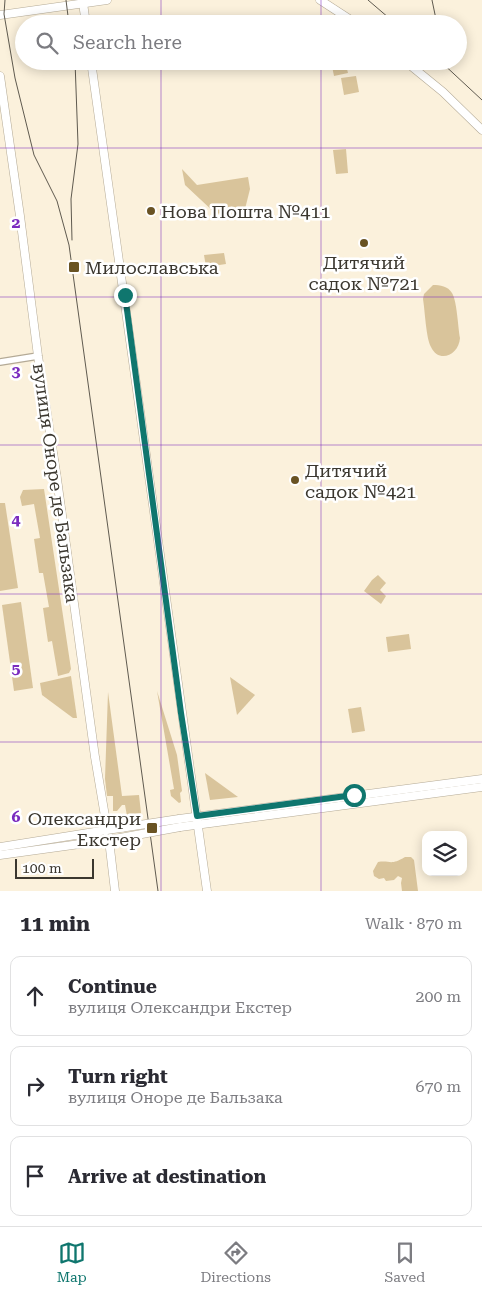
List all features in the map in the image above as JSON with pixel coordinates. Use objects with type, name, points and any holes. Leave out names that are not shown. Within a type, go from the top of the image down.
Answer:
[{"type":"street","points":[[0,15],[107,0]]},
{"type":"street","points":[[320,0],[343,15]]},
{"type":"street","points":[[83,3],[85,15]]},
{"type":"street","points":[[92,70],[207,891]]},
{"type":"street","points":[[416,70],[443,92],[482,130]]},
{"type":"street","name":"вулиця Оноре де Бальзака","points":[[0,76],[115,891]]},
{"type":"street","points":[[0,362],[38,356]]},
{"type":"street","points":[[0,854],[109,840],[180,827],[198,820],[482,779]]},
{"type":"street","points":[[0,847],[179,819],[198,820],[482,787]]},
{"type":"shaded area","points":[[333,70],[347,70],[348,73],[334,76]]},
{"type":"shaded area","points":[[356,76],[359,92],[344,95],[341,78]]},
{"type":"shaded area","points":[[346,149],[348,173],[336,174],[333,150]]},
{"type":"shaded area","points":[[182,169],[197,185],[248,177],[250,189],[245,209],[216,214],[185,185]]},
{"type":"shaded area","points":[[224,253],[226,264],[206,267],[204,255]]},
{"type":"shaded area","points":[[433,285],[444,286],[450,291],[454,297],[456,308],[459,344],[452,353],[443,356],[435,352],[431,347],[427,331],[423,299],[424,294]]},
{"type":"shaded area","points":[[44,489],[71,669],[69,673],[58,676],[52,641],[48,642],[43,608],[49,607],[43,573],[39,573],[34,539],[40,538],[34,504],[22,506],[20,497],[23,490]]},
{"type":"shaded area","points":[[0,503],[5,503],[18,588],[0,591]]},
{"type":"shaded area","points":[[378,575],[386,583],[380,590],[386,596],[381,604],[364,591]]},
{"type":"shaded area","points":[[21,602],[33,688],[14,691],[2,605]]},
{"type":"shaded area","points":[[409,634],[411,649],[388,652],[386,637]]},
{"type":"shaded area","points":[[71,676],[77,718],[73,718],[42,695],[40,683]]},
{"type":"shaded area","points":[[230,677],[255,695],[237,715]]},
{"type":"shaded area","points":[[157,691],[177,755],[182,791],[180,793],[181,802],[179,803],[171,796],[170,790],[174,789]]},
{"type":"shaded area","points":[[108,692],[122,796],[139,795],[141,813],[127,816],[125,805],[122,805],[117,811],[113,811],[113,796],[107,796],[105,779]]},
{"type":"shaded area","points":[[361,707],[365,731],[352,733],[348,709]]},
{"type":"shaded area","points":[[205,773],[238,797],[210,800]]},
{"type":"shaded area","points":[[405,857],[411,857],[414,860],[418,891],[402,891],[402,878],[398,876],[394,880],[386,881],[384,878],[379,879],[374,876],[373,871],[378,862],[393,862]]},
{"type":"tram line","points":[[5,0],[4,14],[15,78],[34,155],[57,201],[69,245],[158,891]]},
{"type":"tram line","points":[[66,0],[68,15]]},
{"type":"tram line","points":[[368,0],[386,15]]},
{"type":"tram line","points":[[432,0],[435,15]]},
{"type":"tram line","points":[[72,240],[71,199],[78,144],[75,70]]},
{"type":"tram line","points":[[450,70],[482,100]]},
{"type":"place","name":"Нова Пошта №411","points":[[151,211]]},
{"type":"place","name":"Дитячий садок №721","points":[[364,243]]},
{"type":"place","name":"Милославська","points":[[74,267]]},
{"type":"place","name":"Дитячий садок №421","points":[[295,480]]},
{"type":"place","name":"Олександри Екстер","points":[[152,828]]},
{"type":"route","points":[[125,295],[181,713],[197,816],[354,795]]}]
